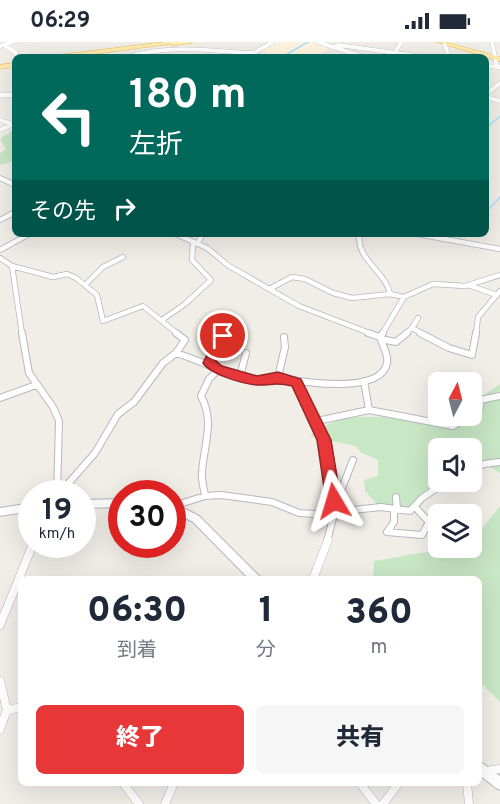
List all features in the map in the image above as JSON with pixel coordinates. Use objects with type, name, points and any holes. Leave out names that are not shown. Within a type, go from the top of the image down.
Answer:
[{"type":"main road","points":[[98,54],[176,42]]},
{"type":"main road","points":[[159,45],[190,42]]},
{"type":"main road","points":[[444,42],[487,54]]},
{"type":"main road","points":[[88,54],[143,48]]},
{"type":"main road","points":[[0,512],[18,509]]},
{"type":"main road","points":[[186,513],[196,519],[253,576]]},
{"type":"main road","points":[[494,772],[500,784]]},
{"type":"street","points":[[2,46],[13,42]]},
{"type":"street","points":[[159,45],[250,54],[273,42]]},
{"type":"street","points":[[318,42],[402,54]]},
{"type":"street","points":[[395,53],[401,42]]},
{"type":"street","points":[[492,42],[499,67]]},
{"type":"street","points":[[336,45],[357,54]]},
{"type":"street","points":[[2,46],[16,54]]},
{"type":"street","points":[[132,54],[143,48]]},
{"type":"street","points":[[0,250],[24,237]]},
{"type":"street","points":[[182,237],[207,248],[229,266],[300,306],[381,338],[396,342],[412,328],[418,318]]},
{"type":"street","points":[[162,320],[185,304],[211,280],[201,273],[192,261],[190,253],[200,237]]},
{"type":"street","points":[[359,237],[358,242],[366,260],[386,279],[390,285],[390,294]]},
{"type":"street","points":[[434,237],[500,249]]},
{"type":"street","points":[[86,284],[103,267],[123,257]]},
{"type":"street","points":[[0,258],[12,266],[53,277],[67,274],[86,284],[97,295],[103,321],[143,306],[185,340],[176,353],[163,363],[134,402],[118,414],[95,453],[71,480]]},
{"type":"street","points":[[12,266],[13,284],[30,373],[36,385],[54,407],[59,421],[58,480]]},
{"type":"street","points":[[271,288],[292,277],[305,279],[333,293],[352,298],[390,294],[404,297],[433,284],[467,285],[500,275]]},
{"type":"street","points":[[412,328],[449,348],[472,355],[477,343],[477,319],[480,312],[498,297],[467,285]]},
{"type":"street","points":[[176,353],[209,363],[218,370],[257,381],[278,377],[297,382],[343,385],[364,381],[380,374],[388,362],[381,338],[404,297]]},
{"type":"street","points":[[209,363],[223,336]]},
{"type":"street","points":[[278,377],[285,347],[284,337]]},
{"type":"street","points":[[240,376],[246,353]]},
{"type":"street","points":[[205,496],[206,483],[201,476],[209,430],[208,411],[201,396],[209,380],[218,370]]},
{"type":"street","points":[[364,381],[369,410]]},
{"type":"street","points":[[297,382],[324,440],[335,509]]},
{"type":"street","points":[[0,398],[36,385]]},
{"type":"street","points":[[482,400],[500,396]]},
{"type":"street","points":[[316,421],[369,410],[428,421]]},
{"type":"street","points":[[314,576],[353,460]]},
{"type":"street","points":[[482,465],[500,462]]},
{"type":"street","points":[[186,502],[205,496],[259,499],[299,513],[381,507],[410,511],[431,492]]},
{"type":"street","points":[[396,497],[394,522],[387,532],[422,536],[429,522],[415,507]]},
{"type":"street","points":[[20,576],[27,558]]},
{"type":"street","points":[[0,625],[18,581]]},
{"type":"street","points":[[0,681],[9,710],[8,717],[0,729]]},
{"type":"street","points":[[9,710],[18,708]]},
{"type":"street","points":[[125,786],[139,804]]},
{"type":"street","points":[[165,804],[173,786]]},
{"type":"street","points":[[362,786],[376,804]]},
{"type":"street","points":[[383,804],[397,786]]},
{"type":"street","points":[[467,786],[469,804]]},
{"type":"shaded area","points":[[275,42],[307,42],[286,54],[260,51]]},
{"type":"shaded area","points":[[309,42],[330,48],[320,54],[288,54]]},
{"type":"green space","points":[[12,131],[12,162],[0,165],[0,153],[6,149],[0,139]]},
{"type":"green space","points":[[500,384],[500,473],[482,462],[482,438],[428,438],[428,491],[410,508],[378,505],[365,491],[364,480],[378,476],[378,460],[362,453],[355,446],[310,436],[334,422],[356,417],[428,417],[428,426],[482,426],[482,396]]},
{"type":"green space","points":[[500,506],[500,702],[482,684],[482,576],[373,576],[374,561],[428,552],[428,558],[482,558],[482,529]]},
{"type":"waterway","points":[[287,54],[308,42]]},
{"type":"waterway","points":[[489,125],[500,116]]},
{"type":"waterway","points":[[489,209],[500,197]]},
{"type":"route","points":[[223,336],[209,363],[218,370],[257,381],[278,377],[297,382],[297,387],[324,440],[334,501]]}]
